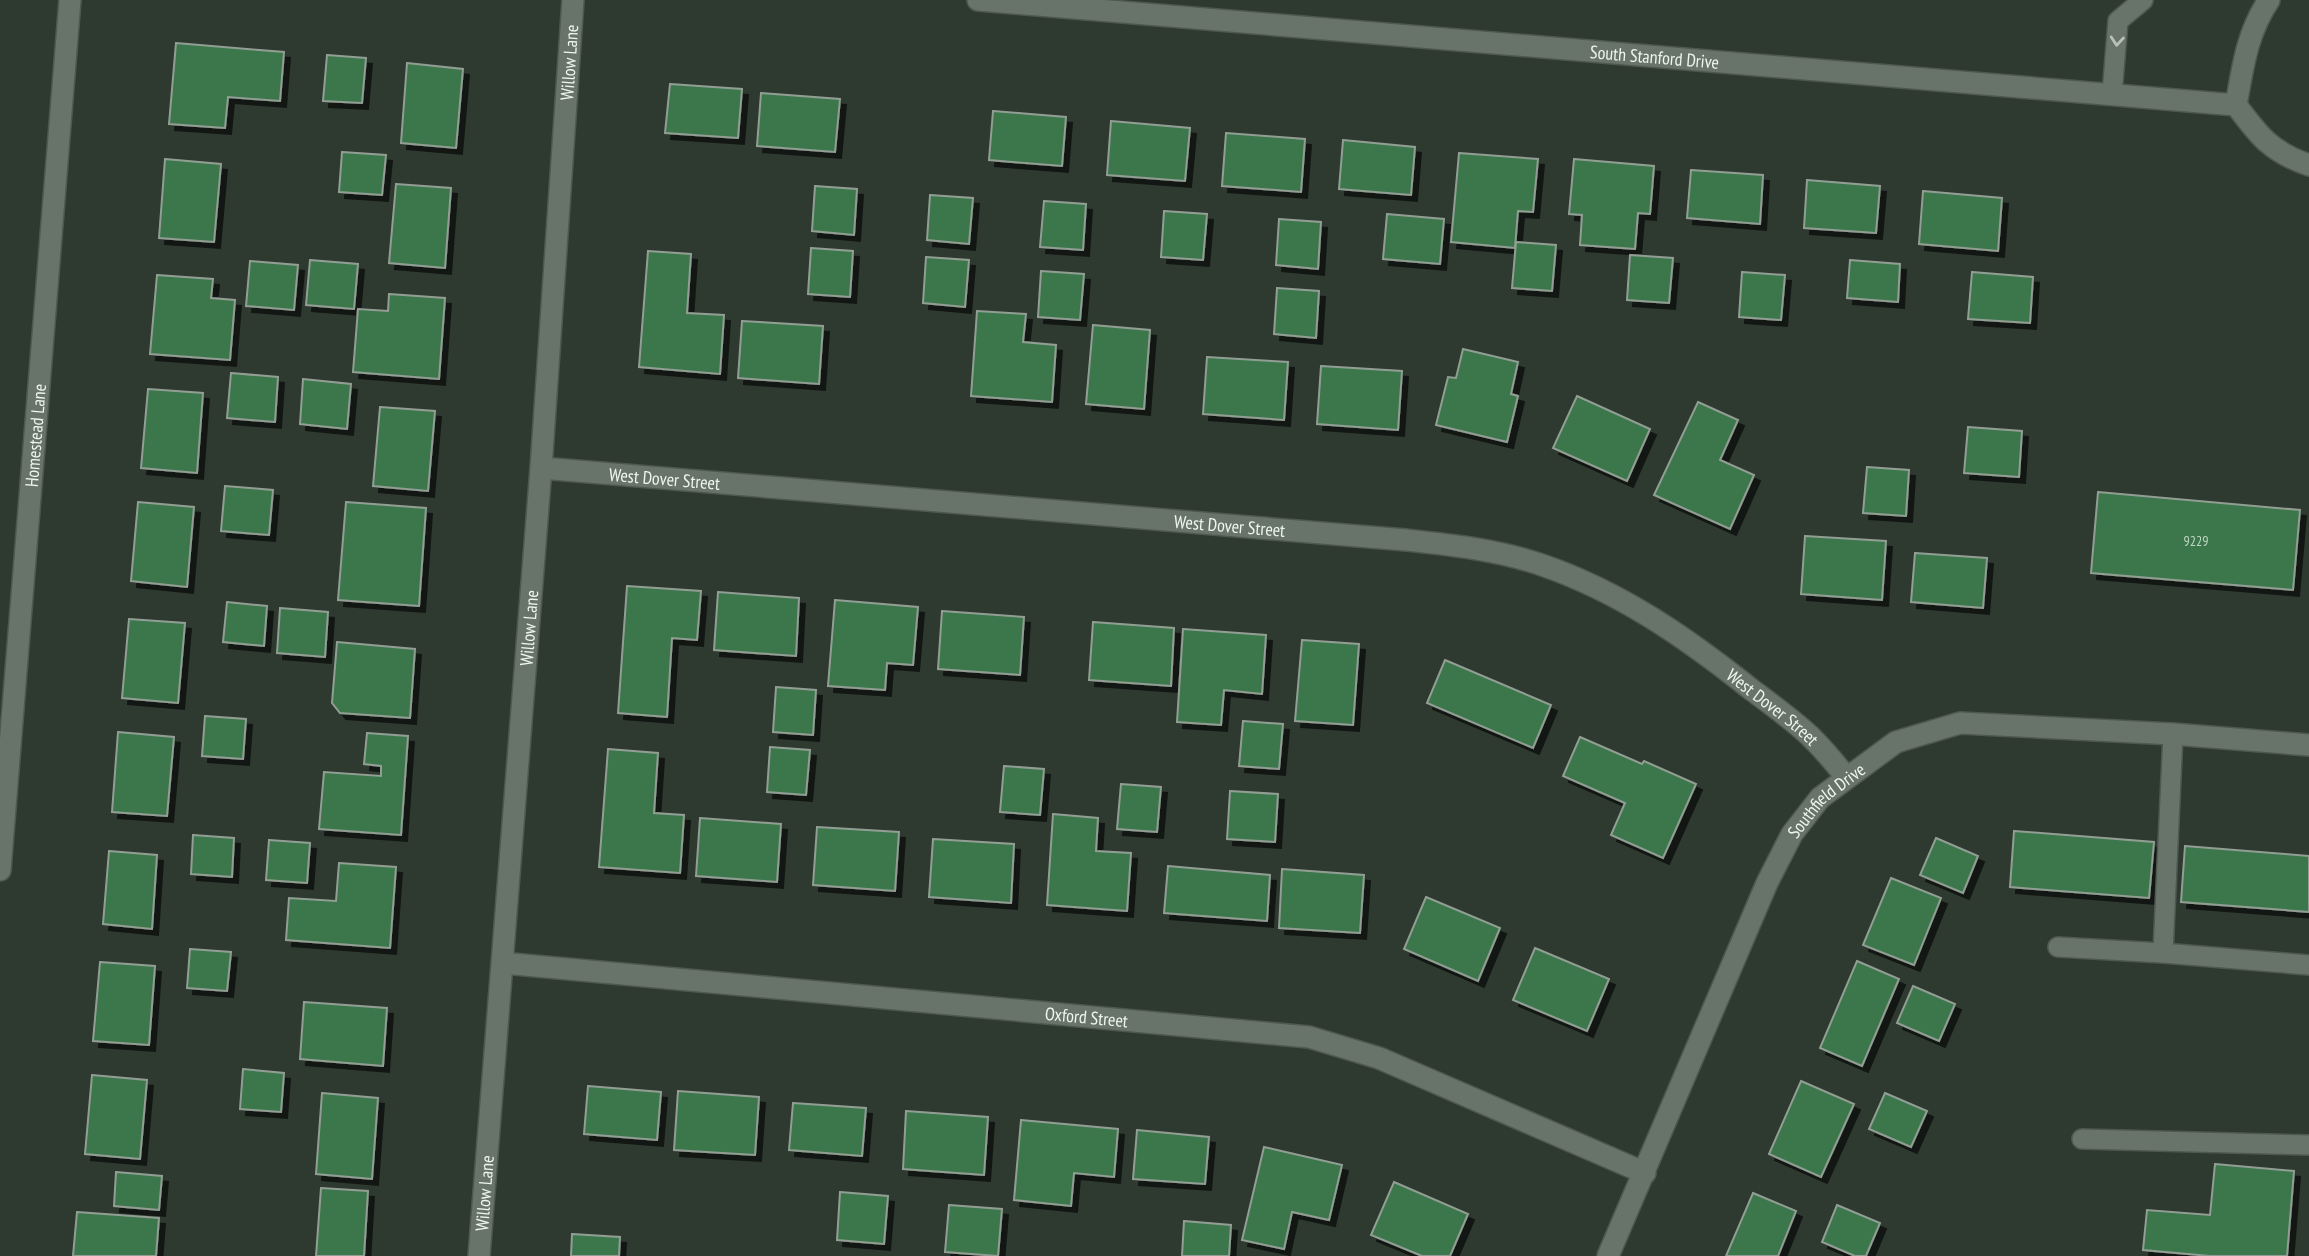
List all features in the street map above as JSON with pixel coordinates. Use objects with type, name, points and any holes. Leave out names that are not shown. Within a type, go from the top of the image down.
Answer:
[{"type":"street","name":"Homestead Lane","points":[[0,870],[70,0]]},
{"type":"street","name":"Willow Lane","points":[[479,1256],[541,468],[573,0]]},
{"type":"street","name":"South Stanford Drive","points":[[978,0],[2236,105]]},
{"type":"street","points":[[2269,0],[2260,13],[2247,44],[2236,105],[2261,138],[2288,158],[2309,165]]},
{"type":"street","name":"West Dover Street","points":[[541,468],[1406,540],[1504,555],[1542,565],[1592,585],[1661,622],[1810,736],[1846,776]]},
{"type":"street","name":"Southfield Drive","points":[[1608,1256],[1767,883],[1792,834],[1820,798],[1846,776],[1896,742],[1960,723],[2173,734],[2309,746]]},
{"type":"street","name":"Oxford Street","points":[[503,964],[1309,1037],[1380,1058],[1645,1173]]},
{"type":"lane","points":[[2112,94],[2118,21],[2143,0]]},
{"type":"lane","points":[[2163,953],[2173,734]]},
{"type":"lane","points":[[2058,947],[2309,965]]},
{"type":"lane","points":[[2082,1139],[2309,1145]]},
{"type":"building","points":[[176,43],[284,52],[280,101],[228,97],[225,128],[169,124]]},
{"type":"building","points":[[327,55],[366,58],[362,103],[323,101]]},
{"type":"building","points":[[407,63],[463,69],[456,148],[401,143]]},
{"type":"building","points":[[670,84],[742,89],[738,138],[665,133]]},
{"type":"building","points":[[761,93],[840,99],[835,152],[757,146]]},
{"type":"building","points":[[993,111],[1066,117],[1062,166],[989,160]]},
{"type":"building","points":[[1111,121],[1190,128],[1185,181],[1107,175]]},
{"type":"building","points":[[1226,133],[1305,139],[1301,192],[1222,186]]},
{"type":"building","points":[[1343,140],[1415,147],[1411,195],[1339,189]]},
{"type":"building","points":[[342,152],[386,155],[382,195],[339,192]]},
{"type":"building","points":[[1459,153],[1538,159],[1533,212],[1518,211],[1515,248],[1451,242]]},
{"type":"building","points":[[165,159],[221,164],[214,242],[159,238]]},
{"type":"building","points":[[1574,159],[1654,166],[1650,214],[1638,213],[1635,249],[1580,245],[1582,215],[1569,214]]},
{"type":"building","points":[[1691,170],[1763,175],[1760,224],[1687,218]]},
{"type":"building","points":[[1807,180],[1880,186],[1876,233],[1804,228]]},
{"type":"building","points":[[396,184],[451,188],[445,268],[389,263]]},
{"type":"building","points":[[815,186],[857,189],[854,235],[812,231]]},
{"type":"building","points":[[1923,191],[2002,198],[1998,251],[1919,244]]},
{"type":"building","points":[[930,195],[973,198],[969,244],[927,240]]},
{"type":"building","points":[[1044,201],[1086,204],[1083,250],[1040,247]]},
{"type":"building","points":[[1164,211],[1207,214],[1203,260],[1161,257]]},
{"type":"building","points":[[1387,214],[1444,219],[1440,264],[1383,259]]},
{"type":"building","points":[[1279,219],[1321,222],[1318,269],[1276,265]]},
{"type":"building","points":[[1516,242],[1556,245],[1552,291],[1512,288]]},
{"type":"building","points":[[811,248],[853,251],[850,297],[808,294]]},
{"type":"building","points":[[648,251],[691,254],[687,313],[724,315],[720,374],[639,367]]},
{"type":"building","points":[[1630,255],[1673,258],[1669,303],[1627,300]]},
{"type":"building","points":[[926,257],[969,260],[965,307],[923,303]]},
{"type":"building","points":[[310,260],[358,264],[354,309],[306,305]]},
{"type":"building","points":[[1850,260],[1900,264],[1898,302],[1847,298]]},
{"type":"building","points":[[250,261],[298,265],[294,310],[246,306]]},
{"type":"building","points":[[1041,271],[1084,274],[1080,320],[1038,317]]},
{"type":"building","points":[[1742,272],[1785,275],[1781,320],[1739,317]]},
{"type":"building","points":[[1972,272],[2033,277],[2030,323],[1968,319]]},
{"type":"building","points":[[157,275],[213,279],[211,298],[235,300],[230,360],[150,354]]},
{"type":"building","points":[[1277,288],[1319,291],[1316,338],[1274,334]]},
{"type":"building","points":[[389,294],[445,298],[439,379],[353,372],[358,309],[388,311]]},
{"type":"building","points":[[977,311],[1026,314],[1023,342],[1056,345],[1052,402],[971,396]]},
{"type":"building","points":[[742,321],[823,326],[819,384],[738,378]]},
{"type":"building","points":[[1093,325],[1150,330],[1144,409],[1086,404]]},
{"type":"building","points":[[1463,349],[1518,362],[1511,394],[1518,396],[1507,442],[1436,425],[1448,377],[1456,378]]},
{"type":"building","points":[[1207,357],[1288,362],[1284,420],[1203,414]]},
{"type":"building","points":[[1321,366],[1402,371],[1398,430],[1317,424]]},
{"type":"building","points":[[231,373],[278,377],[275,422],[227,418]]},
{"type":"building","points":[[303,379],[351,384],[347,429],[300,424]]},
{"type":"building","points":[[148,389],[203,393],[197,473],[141,468]]},
{"type":"building","points":[[1577,396],[1650,429],[1627,481],[1553,448]]},
{"type":"building","points":[[1698,402],[1738,420],[1720,460],[1754,475],[1730,529],[1654,495]]},
{"type":"building","points":[[380,407],[435,411],[428,491],[373,486]]},
{"type":"building","points":[[1968,427],[2022,431],[2019,477],[1964,473]]},
{"type":"building","points":[[1867,467],[1909,470],[1906,516],[1863,513]]},
{"type":"building","points":[[225,486],[273,490],[269,535],[221,531]]},
{"type":"building","points":[[2098,492],[2300,510],[2293,590],[2091,573]]},
{"type":"building","points":[[138,502],[194,507],[187,587],[131,581]]},
{"type":"building","points":[[346,502],[426,508],[419,606],[338,600]]},
{"type":"building","points":[[1805,536],[1886,541],[1882,600],[1801,594]]},
{"type":"building","points":[[1915,553],[1987,558],[1983,608],[1911,602]]},
{"type":"building","points":[[627,586],[701,591],[697,640],[672,638],[667,717],[618,713]]},
{"type":"building","points":[[718,592],[799,598],[796,656],[714,650]]},
{"type":"building","points":[[835,600],[918,607],[913,665],[887,663],[885,690],[828,686]]},
{"type":"building","points":[[227,602],[267,606],[264,646],[223,642]]},
{"type":"building","points":[[280,608],[328,612],[325,657],[277,653]]},
{"type":"building","points":[[942,611],[1024,617],[1020,675],[938,669]]},
{"type":"building","points":[[129,619],[185,623],[178,703],[122,698]]},
{"type":"building","points":[[1093,622],[1174,628],[1171,686],[1089,680]]},
{"type":"building","points":[[1183,629],[1266,635],[1262,694],[1224,690],[1221,725],[1177,722]]},
{"type":"building","points":[[1302,640],[1359,644],[1353,725],[1295,721]]},
{"type":"building","points":[[337,642],[415,649],[410,718],[340,713],[332,703]]},
{"type":"building","points":[[1445,660],[1551,705],[1533,748],[1427,703]]},
{"type":"building","points":[[776,687],[816,690],[813,735],[773,732]]},
{"type":"building","points":[[205,716],[246,719],[243,759],[202,756]]},
{"type":"building","points":[[1243,721],[1283,724],[1279,769],[1239,766]]},
{"type":"building","points":[[118,732],[174,737],[167,816],[112,812]]},
{"type":"building","points":[[367,733],[408,736],[401,835],[319,829],[324,772],[381,776],[381,766],[364,764]]},
{"type":"building","points":[[1580,737],[1696,784],[1663,858],[1611,835],[1625,803],[1563,776]]},
{"type":"building","points":[[770,747],[810,750],[806,795],[767,792]]},
{"type":"building","points":[[608,749],[658,753],[654,813],[684,815],[680,873],[599,867]]},
{"type":"building","points":[[1004,766],[1044,769],[1040,815],[1000,812]]},
{"type":"building","points":[[1121,784],[1161,787],[1157,832],[1117,829]]},
{"type":"building","points":[[1230,791],[1278,794],[1275,842],[1227,839]]},
{"type":"building","points":[[1053,814],[1098,818],[1096,851],[1131,853],[1127,911],[1047,905]]},
{"type":"building","points":[[700,818],[781,824],[777,882],[696,876]]},
{"type":"building","points":[[817,827],[899,832],[895,891],[813,885]]},
{"type":"building","points":[[2014,831],[2154,842],[2149,898],[2010,887]]},
{"type":"building","points":[[193,835],[234,838],[232,877],[191,874]]},
{"type":"building","points":[[1936,838],[1978,856],[1963,893],[1920,875]]},
{"type":"building","points":[[933,839],[1014,844],[1011,903],[929,897]]},
{"type":"building","points":[[269,840],[310,843],[307,883],[266,880]]},
{"type":"building","points":[[2185,846],[2309,856],[2309,912],[2181,902]]},
{"type":"building","points":[[109,851],[157,855],[152,929],[103,924]]},
{"type":"building","points":[[339,863],[396,867],[390,948],[286,940],[289,898],[336,901]]},
{"type":"building","points":[[1168,866],[1270,875],[1267,921],[1164,913]]},
{"type":"building","points":[[1282,869],[1364,875],[1360,933],[1279,928]]},
{"type":"building","points":[[1891,878],[1941,898],[1914,965],[1863,945]]},
{"type":"building","points":[[1426,897],[1500,928],[1478,981],[1404,949]]},
{"type":"building","points":[[1535,948],[1609,979],[1587,1031],[1513,1000]]},
{"type":"building","points":[[190,949],[231,952],[227,991],[187,988]]},
{"type":"building","points":[[1857,961],[1899,979],[1862,1066],[1820,1048]]},
{"type":"building","points":[[100,962],[155,966],[149,1045],[93,1041]]},
{"type":"building","points":[[1913,986],[1955,1004],[1939,1041],[1897,1023]]},
{"type":"building","points":[[304,1002],[387,1008],[383,1066],[300,1059]]},
{"type":"building","points":[[243,1069],[284,1073],[281,1112],[240,1109]]},
{"type":"building","points":[[92,1075],[147,1080],[140,1159],[85,1154]]},
{"type":"building","points":[[1801,1081],[1854,1104],[1821,1177],[1769,1154]]},
{"type":"building","points":[[588,1086],[661,1092],[657,1140],[584,1134]]},
{"type":"building","points":[[678,1091],[759,1097],[755,1155],[674,1150]]},
{"type":"building","points":[[322,1093],[378,1098],[372,1179],[316,1174]]},
{"type":"building","points":[[1885,1093],[1927,1111],[1911,1147],[1869,1129]]},
{"type":"building","points":[[793,1103],[866,1108],[862,1156],[789,1150]]},
{"type":"building","points":[[906,1111],[988,1117],[984,1175],[903,1169]]},
{"type":"building","points":[[1021,1120],[1118,1129],[1114,1177],[1074,1173],[1071,1206],[1014,1200]]},
{"type":"building","points":[[1137,1130],[1209,1137],[1205,1184],[1133,1179]]},
{"type":"building","points":[[1264,1147],[1342,1165],[1329,1220],[1292,1212],[1284,1249],[1242,1240]]},
{"type":"building","points":[[2215,1164],[2294,1171],[2287,1256],[2210,1256],[2143,1250],[2147,1210],[2210,1215]]},
{"type":"building","points":[[116,1172],[162,1176],[159,1210],[114,1206]]},
{"type":"building","points":[[1394,1182],[1468,1214],[1450,1256],[1422,1256],[1371,1235]]},
{"type":"building","points":[[321,1188],[368,1191],[364,1256],[316,1256]]},
{"type":"building","points":[[840,1192],[888,1196],[884,1244],[837,1240]]},
{"type":"building","points":[[1753,1193],[1796,1211],[1778,1256],[1726,1256]]},
{"type":"building","points":[[949,1205],[1002,1209],[998,1256],[945,1252]]},
{"type":"building","points":[[1837,1205],[1880,1223],[1866,1256],[1855,1256],[1822,1242]]},
{"type":"building","points":[[77,1212],[159,1218],[156,1256],[73,1256]]},
{"type":"building","points":[[1184,1221],[1231,1225],[1229,1256],[1182,1256]]},
{"type":"building","points":[[572,1234],[620,1237],[619,1256],[571,1256]]}]
